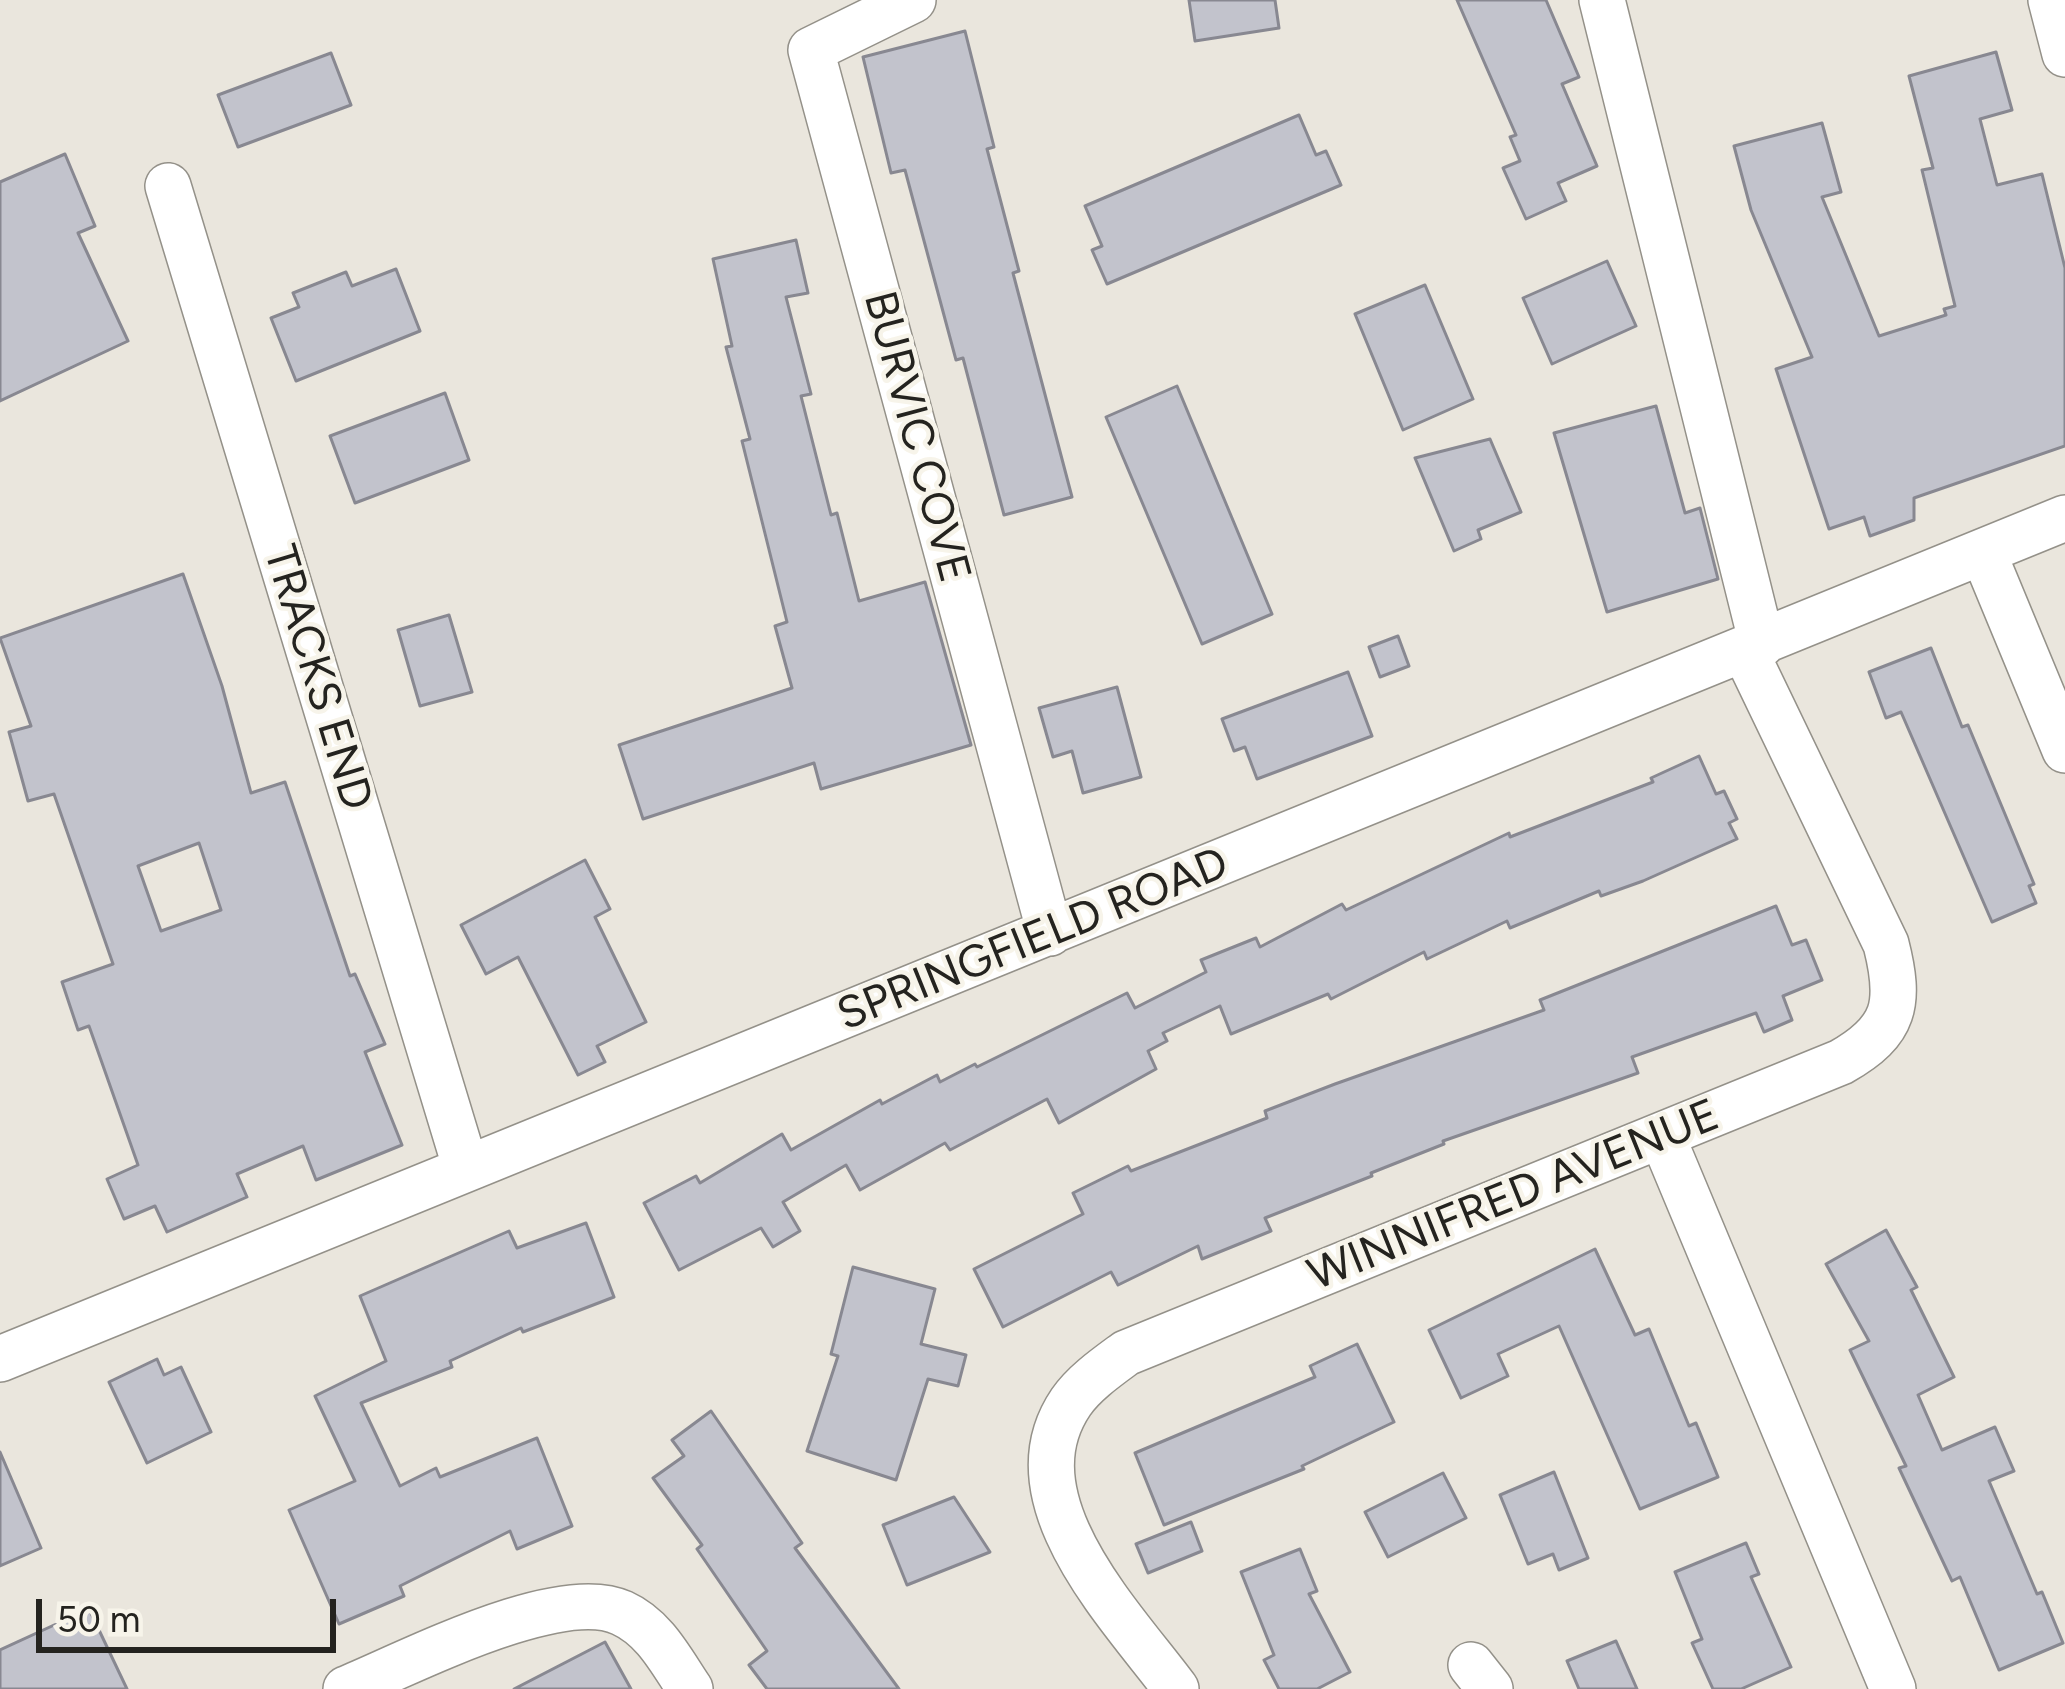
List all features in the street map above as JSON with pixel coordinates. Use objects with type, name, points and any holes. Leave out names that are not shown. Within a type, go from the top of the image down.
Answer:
[{"type":"street","name":"BURVIC COVE","points":[[913,0],[811,50],[1050,933]]},
{"type":"street","name":"WINNIFRED AVENUE","points":[[1176,1689],[1068,1540],[1054,1496],[1051,1467],[1056,1431],[1072,1400],[1126,1353],[1841,1062],[1870,1046],[1887,1026],[1895,981],[1886,944],[1754,647],[1602,0]]},
{"type":"street","points":[[2051,0],[2065,55]]},
{"type":"street","name":"TRACKS END","points":[[168,186],[466,1169]]},
{"type":"street","name":"SPRINGFIELD ROAD","points":[[0,1359],[2065,518]]},
{"type":"street","points":[[1983,552],[2065,750]]},
{"type":"street","points":[[1662,1136],[1893,1689]]},
{"type":"street","points":[[346,1689],[520,1618],[577,1605],[621,1612],[654,1635],[690,1689]]},
{"type":"building","points":[[1189,0],[1275,0],[1279,28],[1195,41]]},
{"type":"building","points":[[1457,0],[1546,0],[1579,77],[1562,84],[1597,166],[1558,183],[1566,201],[1526,219],[1503,168],[1520,161],[1510,137],[1516,135]]},
{"type":"building","points":[[965,31],[994,147],[987,149],[1019,271],[1013,273],[1072,497],[1004,515],[963,358],[956,360],[905,170],[891,173],[863,57]]},
{"type":"building","points":[[1996,52],[2012,110],[1980,119],[1997,185],[2042,174],[2065,268],[2065,446],[1914,498],[1914,520],[1870,536],[1864,517],[1829,529],[1776,369],[1812,357],[1751,210],[1734,146],[1822,123],[1841,192],[1822,197],[1879,336],[1946,315],[1944,309],[1955,306],[1922,170],[1933,168],[1909,76]]},
{"type":"building","points":[[331,53],[351,105],[238,147],[218,95]]},
{"type":"building","points":[[1299,115],[1316,155],[1326,151],[1341,185],[1107,284],[1092,250],[1102,246],[1085,206]]},
{"type":"building","points":[[65,154],[95,226],[78,233],[128,341],[0,401],[0,182]]},
{"type":"building","points":[[796,240],[808,293],[786,297],[811,394],[801,396],[859,601],[925,582],[971,745],[821,789],[814,763],[643,819],[619,745],[792,688],[775,626],[787,622],[742,441],[750,439],[726,347],[732,346],[713,259]]},
{"type":"building","points":[[1607,261],[1636,326],[1552,364],[1523,298]]},
{"type":"building","points":[[396,269],[420,331],[296,381],[271,318],[299,307],[293,293],[346,272],[352,286]]},
{"type":"building","points":[[1425,285],[1473,399],[1403,430],[1355,314]]},
{"type":"building","points":[[1177,386],[1272,614],[1202,644],[1106,417]]},
{"type":"building","points":[[445,393],[469,460],[355,503],[330,436]]},
{"type":"building","points":[[1656,406],[1685,513],[1700,508],[1718,579],[1607,612],[1554,433]]},
{"type":"building","points":[[1490,439],[1521,512],[1478,530],[1481,539],[1454,551],[1415,458]]},
{"type":"building","points":[[183,574],[222,686],[251,793],[285,782],[350,976],[355,974],[385,1044],[365,1052],[402,1145],[316,1180],[303,1146],[237,1174],[247,1197],[167,1232],[155,1206],[124,1219],[107,1179],[138,1165],[89,1026],[78,1030],[62,982],[113,964],[54,794],[28,801],[9,732],[31,726],[0,638]],"holes":[[[199,843],[221,910],[161,931],[138,866]]]},
{"type":"building","points":[[449,615],[472,692],[420,706],[398,630]]},
{"type":"building","points":[[1398,636],[1409,666],[1380,677],[1369,647]]},
{"type":"building","points":[[1931,648],[2034,884],[2029,886],[2036,903],[1992,922],[1901,712],[1886,718],[1869,672]]},
{"type":"building","points":[[1348,672],[1372,736],[1257,779],[1245,747],[1234,751],[1222,719]]},
{"type":"building","points":[[1117,687],[1141,777],[1083,793],[1072,751],[1053,757],[1039,708]]},
{"type":"building","points":[[1699,756],[1716,794],[1724,791],[1737,819],[1729,823],[1737,839],[1643,881],[1601,896],[1599,891],[1510,928],[1507,921],[1427,959],[1424,952],[1331,999],[1328,994],[1231,1034],[1220,1006],[1163,1033],[1167,1041],[1148,1051],[1156,1069],[1059,1123],[1047,1099],[950,1150],[945,1143],[860,1190],[846,1165],[783,1202],[800,1231],[773,1247],[761,1228],[679,1270],[644,1203],[696,1176],[700,1183],[782,1134],[791,1150],[880,1100],[882,1104],[937,1075],[940,1082],[977,1067],[1127,993],[1135,1008],[1206,972],[1201,960],[1256,938],[1260,947],[1342,904],[1346,910],[1509,833],[1510,837],[1653,782],[1651,778]]},
{"type":"building","points":[[585,860],[610,909],[595,917],[646,1022],[597,1046],[605,1062],[578,1075],[518,957],[486,974],[461,925]]},
{"type":"building","points":[[1776,906],[1792,945],[1806,940],[1822,980],[1783,996],[1792,1020],[1764,1032],[1756,1013],[1632,1057],[1638,1073],[1443,1141],[1372,1176],[1265,1218],[1271,1231],[1202,1259],[1198,1246],[1118,1285],[1111,1272],[1003,1327],[974,1269],[1083,1214],[1073,1193],[1128,1166],[1131,1171],[1267,1118],[1265,1111],[1544,1010],[1540,1000]]},
{"type":"building","points":[[586,1223],[614,1297],[523,1332],[521,1328],[450,1361],[452,1367],[361,1403],[400,1486],[436,1468],[440,1477],[537,1438],[572,1526],[517,1549],[510,1531],[400,1586],[404,1596],[339,1624],[289,1510],[355,1481],[315,1396],[386,1361],[360,1296],[509,1231],[517,1248]]},
{"type":"building","points":[[1886,1230],[1917,1287],[1911,1290],[1954,1377],[1918,1395],[1942,1450],[1995,1427],[2014,1471],[1989,1481],[2063,1643],[1999,1670],[1960,1577],[1952,1581],[1899,1468],[1906,1466],[1850,1350],[1869,1341],[1826,1264]]},
{"type":"building","points":[[1595,1249],[1635,1335],[1649,1329],[1689,1426],[1696,1423],[1718,1477],[1640,1509],[1559,1326],[1498,1354],[1508,1376],[1461,1398],[1429,1330]]},
{"type":"building","points":[[853,1267],[935,1289],[921,1344],[966,1355],[958,1386],[928,1379],[896,1480],[807,1451],[838,1356],[831,1354]]},
{"type":"building","points":[[1357,1344],[1394,1422],[1302,1466],[1304,1469],[1164,1525],[1135,1453],[1315,1377],[1310,1366]]},
{"type":"building","points":[[157,1359],[164,1375],[181,1367],[211,1432],[147,1463],[109,1382]]},
{"type":"building","points":[[711,1411],[802,1543],[795,1548],[899,1689],[767,1689],[749,1665],[767,1651],[697,1549],[702,1545],[653,1478],[684,1456],[672,1440]]},
{"type":"building","points":[[0,1452],[41,1548],[0,1566]]},
{"type":"building","points":[[1554,1472],[1588,1558],[1559,1570],[1553,1554],[1528,1564],[1500,1495]]},
{"type":"building","points":[[1443,1473],[1466,1518],[1388,1557],[1365,1512]]},
{"type":"building","points":[[954,1497],[990,1552],[907,1585],[883,1525]]},
{"type":"building","points":[[1191,1522],[1202,1551],[1148,1573],[1136,1544]]},
{"type":"building","points":[[1746,1543],[1759,1574],[1751,1577],[1791,1667],[1741,1689],[1713,1689],[1692,1643],[1702,1639],[1675,1572]]},
{"type":"building","points":[[1300,1549],[1317,1591],[1309,1594],[1350,1672],[1317,1689],[1279,1689],[1264,1660],[1274,1655],[1241,1572]]},
{"type":"building","points":[[89,1609],[127,1689],[0,1689],[0,1650]]},
{"type":"building","points":[[1616,1641],[1637,1689],[1579,1689],[1567,1661]]},
{"type":"building","points":[[605,1642],[631,1689],[514,1689]]}]
